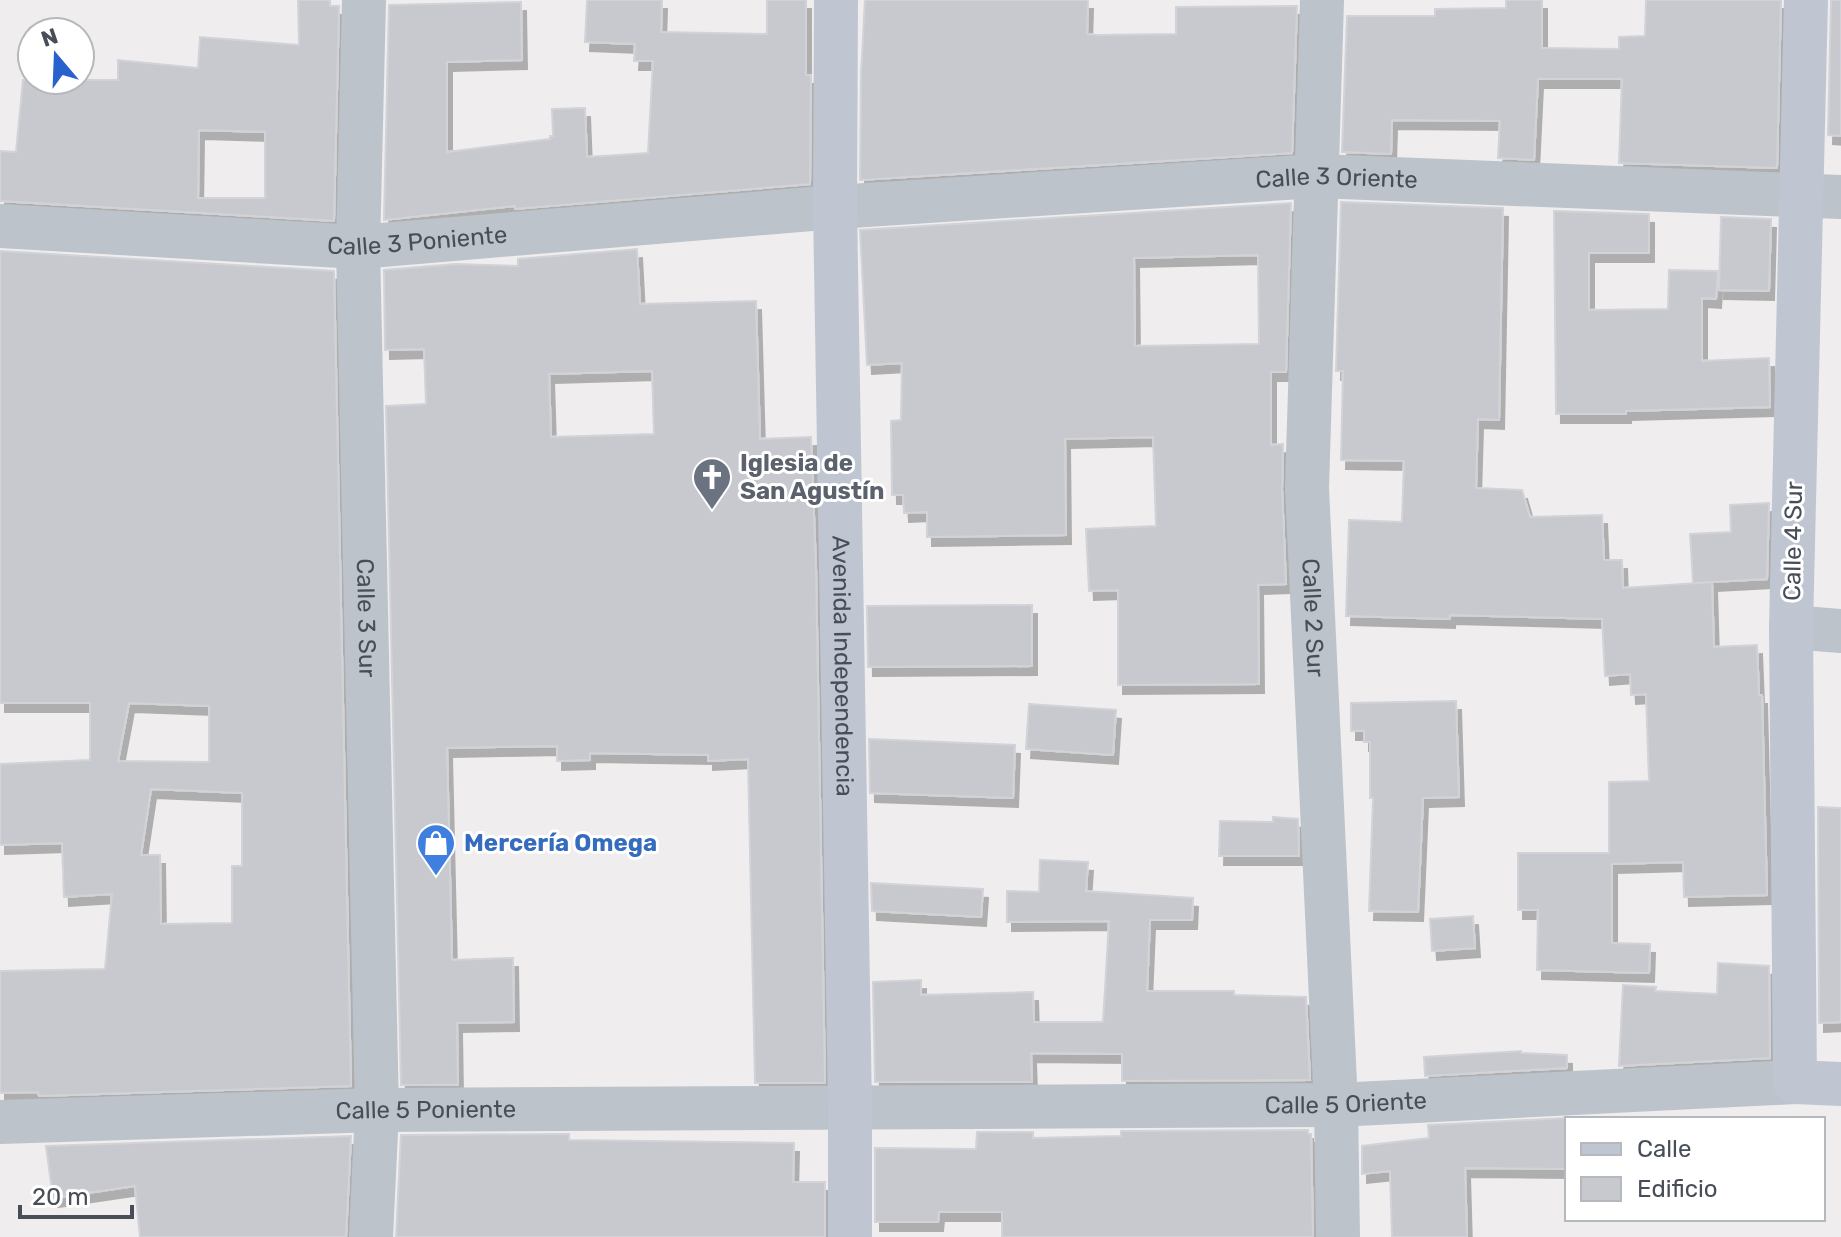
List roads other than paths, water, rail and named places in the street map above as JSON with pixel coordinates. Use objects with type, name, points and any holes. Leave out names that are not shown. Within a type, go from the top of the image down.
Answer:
[{"type":"main road","name":"Avenida Independencia","points":[[836,0],[835,207],[850,1237]]},
{"type":"main road","name":"Calle 4 Sur","points":[[1795,1082],[1791,627],[1821,195],[1806,0]]},
{"type":"main road","name":"Calle 5 Oriente","points":[[1795,1082],[1841,1084]]},
{"type":"street","name":"Calle 3 Sur","points":[[364,0],[358,247],[377,1110],[371,1237]]},
{"type":"street","name":"Calle 2 Sur","points":[[1322,0],[1307,488],[1336,1105],[1338,1237]]},
{"type":"street","name":"Calle 3 Oriente","points":[[835,207],[1317,176],[1821,195]]},
{"type":"street","name":"Calle 3 Poniente","points":[[0,226],[358,247],[835,207]]},
{"type":"street","points":[[1791,627],[1841,631]]},
{"type":"street","name":"Calle 5 Oriente","points":[[850,1108],[1336,1105],[1795,1082]]},
{"type":"street","name":"Calle 5 Poniente","points":[[0,1122],[377,1110],[850,1108]]},
{"type":"place","name":"Iglesia de San Agustín","points":[[712,511]]},
{"type":"place","name":"Mercería Omega","points":[[436,877]]}]
